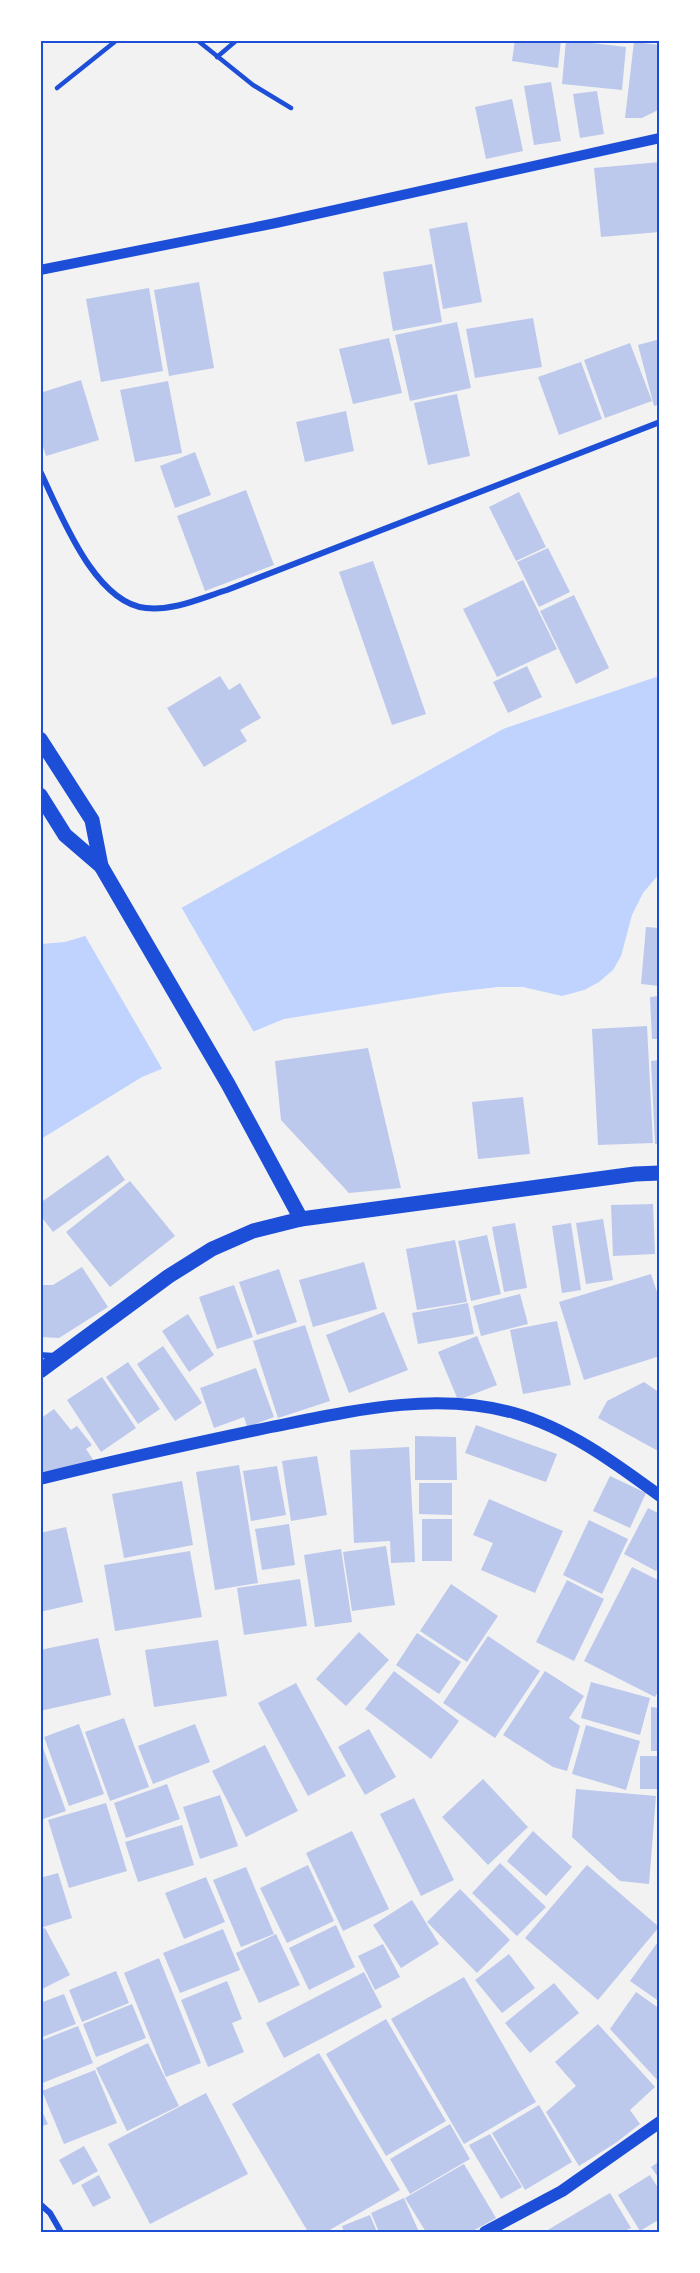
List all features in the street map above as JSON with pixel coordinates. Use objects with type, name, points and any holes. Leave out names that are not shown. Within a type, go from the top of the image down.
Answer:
[{"type":"main road","points":[[40,739],[92,820],[101,866],[228,1084],[302,1219]]},
{"type":"main road","points":[[40,795],[65,835],[101,866]]},
{"type":"main road","points":[[40,1371],[169,1276],[212,1249],[253,1231],[302,1219],[635,1174],[660,1173]]},
{"type":"main road","points":[[40,1479],[153,1451],[329,1416],[418,1402],[476,1404],[516,1413],[567,1434],[610,1459],[660,1496]]},
{"type":"main road","points":[[485,2232],[562,2191],[660,2122]]},
{"type":"street","points":[[40,270],[276,223],[660,138]]},
{"type":"street","points":[[40,471],[70,532],[94,573],[116,595],[130,603],[145,608],[160,607],[183,605],[226,590],[660,422]]},
{"type":"street","points":[[40,1355],[59,1357]]},
{"type":"street","points":[[40,2204],[50,2213],[62,2232]]},
{"type":"lane","points":[[57,88],[117,40]]},
{"type":"lane","points":[[197,40],[253,85],[291,108]]},
{"type":"lane","points":[[217,57],[237,40]]},
{"type":"water","points":[[659,676],[659,874],[643,893],[632,915],[621,956],[613,970],[599,982],[584,990],[562,996],[523,987],[498,987],[284,1019],[142,1077],[41,1139],[41,944],[65,942],[183,907],[503,729]]},
{"type":"pier","points":[[180,905],[255,1034],[164,1072],[84,934]]},
{"type":"building","points":[[515,40],[561,40],[558,68],[512,61]]},
{"type":"building","points":[[566,40],[626,47],[622,90],[562,84]]},
{"type":"building","points":[[634,42],[660,45],[660,109],[642,118],[625,118]]},
{"type":"building","points":[[551,82],[561,141],[534,145],[524,86]]},
{"type":"building","points":[[597,91],[604,134],[580,138],[573,94]]},
{"type":"building","points":[[512,99],[523,151],[486,159],[475,107]]},
{"type":"building","points":[[660,162],[660,232],[601,237],[594,168]]},
{"type":"building","points":[[467,222],[482,302],[443,309],[429,229]]},
{"type":"building","points":[[432,264],[442,322],[393,331],[383,272]]},
{"type":"building","points":[[199,282],[214,368],[169,376],[154,290]]},
{"type":"building","points":[[149,288],[163,371],[101,382],[86,299]]},
{"type":"building","points":[[533,318],[542,367],[475,378],[466,329]]},
{"type":"building","points":[[457,322],[471,388],[410,401],[395,335]]},
{"type":"building","points":[[389,338],[402,393],[353,404],[339,349]]},
{"type":"building","points":[[660,339],[660,404],[654,406],[638,345]]},
{"type":"building","points":[[630,343],[652,401],[605,418],[584,360]]},
{"type":"building","points":[[581,362],[602,419],[559,435],[538,377]]},
{"type":"building","points":[[81,380],[99,440],[46,456],[40,437],[40,393]]},
{"type":"building","points":[[168,381],[182,453],[135,462],[120,390]]},
{"type":"building","points":[[457,394],[470,456],[428,465],[414,403]]},
{"type":"building","points":[[346,411],[354,451],[305,462],[296,422]]},
{"type":"building","points":[[195,452],[211,495],[175,508],[160,466]]},
{"type":"building","points":[[246,490],[274,565],[205,591],[177,516]]},
{"type":"building","points":[[519,492],[546,547],[516,561],[489,507]]},
{"type":"building","points":[[548,548],[570,592],[539,607],[517,562]]},
{"type":"building","points":[[373,561],[426,714],[392,725],[339,572]]},
{"type":"building","points":[[523,580],[557,649],[497,677],[463,609]]},
{"type":"building","points":[[574,595],[609,668],[576,684],[540,611]]},
{"type":"building","points":[[527,666],[542,697],[508,713],[493,682]]},
{"type":"building","points":[[220,676],[229,690],[240,683],[261,718],[240,730],[247,741],[204,767],[167,708]]},
{"type":"building","points":[[646,927],[660,928],[660,986],[641,984]]},
{"type":"building","points":[[660,996],[660,1039],[652,1039],[650,997]]},
{"type":"building","points":[[647,1026],[653,1143],[598,1145],[592,1029]]},
{"type":"building","points":[[368,1048],[401,1188],[349,1193],[281,1120],[275,1061]]},
{"type":"building","points":[[660,1060],[660,1144],[655,1144],[651,1061]]},
{"type":"building","points":[[523,1097],[530,1154],[478,1159],[472,1102]]},
{"type":"building","points":[[108,1155],[125,1180],[53,1232],[40,1215],[40,1203]]},
{"type":"building","points":[[130,1181],[175,1236],[110,1287],[66,1232]]},
{"type":"building","points":[[653,1204],[655,1254],[613,1256],[611,1205]]},
{"type":"building","points":[[603,1219],[613,1280],[586,1284],[576,1223]]},
{"type":"building","points":[[515,1223],[527,1288],[504,1292],[492,1227]]},
{"type":"building","points":[[571,1223],[581,1290],[562,1293],[552,1226]]},
{"type":"building","points":[[487,1235],[501,1294],[471,1301],[458,1241]]},
{"type":"building","points":[[455,1240],[467,1302],[417,1310],[406,1249]]},
{"type":"building","points":[[364,1262],[377,1309],[313,1327],[299,1280]]},
{"type":"building","points":[[82,1267],[108,1307],[59,1338],[40,1337],[40,1285],[53,1285]]},
{"type":"building","points":[[279,1269],[297,1322],[257,1335],[239,1282]]},
{"type":"building","points":[[651,1274],[660,1301],[660,1356],[584,1380],[559,1302]]},
{"type":"building","points":[[234,1285],[253,1337],[217,1349],[199,1297]]},
{"type":"building","points":[[520,1294],[528,1324],[481,1336],[473,1306]]},
{"type":"building","points":[[468,1303],[474,1334],[418,1344],[412,1313]]},
{"type":"building","points":[[384,1312],[408,1370],[349,1393],[326,1335]]},
{"type":"building","points":[[188,1314],[214,1355],[189,1372],[162,1331]]},
{"type":"building","points":[[557,1321],[571,1385],[523,1394],[510,1330]]},
{"type":"building","points":[[305,1325],[330,1401],[278,1418],[253,1341]]},
{"type":"building","points":[[477,1336],[497,1385],[458,1400],[438,1352]]},
{"type":"building","points":[[163,1346],[202,1403],[175,1421],[137,1364]]},
{"type":"building","points":[[128,1362],[160,1409],[138,1424],[106,1377]]},
{"type":"building","points":[[256,1368],[274,1417],[247,1427],[244,1417],[214,1428],[200,1388]]},
{"type":"building","points":[[102,1377],[136,1428],[101,1452],[67,1400]]},
{"type":"building","points":[[644,1382],[660,1393],[660,1452],[598,1418],[607,1401]]},
{"type":"building","points":[[54,1409],[71,1430],[77,1426],[92,1445],[86,1449],[94,1461],[40,1474],[40,1419]]},
{"type":"building","points":[[476,1425],[557,1454],[546,1482],[465,1453]]},
{"type":"building","points":[[415,1436],[456,1437],[457,1480],[415,1480]]},
{"type":"building","points":[[409,1447],[415,1562],[391,1563],[390,1541],[354,1543],[350,1450]]},
{"type":"building","points":[[317,1456],[327,1515],[291,1521],[282,1461]]},
{"type":"building","points":[[239,1465],[258,1583],[215,1590],[196,1472]]},
{"type":"building","points":[[277,1466],[286,1515],[251,1521],[243,1471]]},
{"type":"building","points":[[610,1476],[646,1493],[630,1528],[593,1511]]},
{"type":"building","points":[[182,1481],[193,1545],[124,1558],[112,1494]]},
{"type":"building","points":[[419,1483],[452,1483],[452,1515],[419,1514]]},
{"type":"building","points":[[489,1499],[563,1531],[535,1593],[481,1570],[493,1543],[473,1535]]},
{"type":"building","points":[[648,1508],[660,1514],[660,1565],[656,1571],[624,1554]]},
{"type":"building","points":[[422,1519],[452,1519],[452,1561],[422,1561]]},
{"type":"building","points":[[589,1520],[628,1539],[602,1594],[563,1575]]},
{"type":"building","points":[[289,1524],[295,1565],[262,1570],[255,1529]]},
{"type":"building","points":[[66,1527],[83,1602],[40,1612],[40,1533]]},
{"type":"building","points":[[386,1546],[395,1605],[352,1611],[343,1552]]},
{"type":"building","points":[[341,1549],[352,1622],[315,1627],[304,1555]]},
{"type":"building","points":[[190,1551],[202,1617],[115,1631],[104,1565]]},
{"type":"building","points":[[632,1567],[660,1581],[660,1688],[655,1697],[584,1661]]},
{"type":"building","points":[[300,1579],[307,1626],[244,1635],[237,1588]]},
{"type":"building","points":[[567,1580],[604,1599],[574,1661],[536,1642]]},
{"type":"building","points":[[451,1584],[498,1616],[467,1662],[420,1631]]},
{"type":"building","points":[[359,1632],[389,1660],[346,1706],[316,1679]]},
{"type":"building","points":[[417,1633],[461,1662],[439,1694],[396,1665]]},
{"type":"building","points":[[488,1636],[540,1671],[495,1738],[443,1703]]},
{"type":"building","points":[[98,1638],[111,1695],[40,1711],[40,1650]]},
{"type":"building","points":[[218,1640],[227,1696],[154,1707],[145,1650]]},
{"type":"building","points":[[394,1671],[459,1721],[431,1759],[365,1709]]},
{"type":"building","points":[[545,1671],[584,1696],[569,1718],[580,1726],[567,1771],[553,1767],[503,1735]]},
{"type":"building","points":[[591,1682],[650,1698],[640,1735],[581,1718]]},
{"type":"building","points":[[296,1683],[346,1776],[308,1796],[258,1703]]},
{"type":"building","points":[[651,1707],[660,1708],[660,1751],[651,1751]]},
{"type":"building","points":[[124,1718],[149,1787],[110,1801],[85,1732]]},
{"type":"building","points":[[79,1724],[104,1794],[69,1806],[44,1737]]},
{"type":"building","points":[[195,1724],[210,1762],[153,1784],[138,1746]]},
{"type":"building","points":[[586,1725],[640,1741],[626,1790],[572,1774]]},
{"type":"building","points":[[369,1729],[396,1777],[365,1795],[338,1747]]},
{"type":"building","points":[[265,1745],[298,1811],[246,1837],[212,1771]]},
{"type":"building","points":[[43,1748],[66,1811],[40,1820],[40,1749]]},
{"type":"building","points":[[640,1756],[660,1756],[660,1789],[640,1789]]},
{"type":"building","points":[[483,1779],[528,1827],[488,1865],[442,1817]]},
{"type":"building","points":[[167,1784],[180,1819],[126,1838],[114,1803]]},
{"type":"building","points":[[576,1789],[656,1796],[649,1884],[620,1881],[572,1837]]},
{"type":"building","points":[[220,1795],[238,1846],[200,1859],[183,1807]]},
{"type":"building","points":[[414,1798],[454,1880],[421,1896],[380,1814]]},
{"type":"building","points":[[106,1803],[127,1871],[69,1888],[48,1820]]},
{"type":"building","points":[[182,1825],[194,1865],[138,1882],[125,1842]]},
{"type":"building","points":[[352,1831],[389,1909],[343,1931],[306,1853]]},
{"type":"building","points":[[533,1831],[572,1867],[546,1896],[507,1861]]},
{"type":"building","points":[[500,1863],[546,1907],[517,1936],[472,1893]]},
{"type":"building","points":[[308,1865],[334,1921],[287,1943],[260,1888]]},
{"type":"building","points":[[587,1865],[659,1927],[598,2000],[525,1938]]},
{"type":"building","points":[[246,1867],[274,1934],[241,1947],[213,1880]]},
{"type":"building","points":[[58,1873],[72,1918],[40,1928],[40,1878]]},
{"type":"building","points":[[206,1877],[225,1922],[184,1939],[165,1893]]},
{"type":"building","points":[[460,1889],[510,1940],[477,1973],[427,1922]]},
{"type":"building","points":[[412,1900],[439,1944],[401,1968],[373,1925]]},
{"type":"building","points":[[336,1925],[355,1967],[309,1990],[289,1948]]},
{"type":"building","points":[[45,1928],[70,1975],[40,1990],[40,1930]]},
{"type":"building","points":[[223,1929],[240,1970],[180,1993],[163,1953]]},
{"type":"building","points":[[276,1934],[300,1985],[259,2003],[236,1953]]},
{"type":"building","points":[[660,1939],[660,2002],[630,1981]]},
{"type":"building","points":[[383,1944],[400,1977],[375,1990],[358,1956]]},
{"type":"building","points":[[509,1954],[535,1988],[502,2013],[475,1980]]},
{"type":"building","points":[[159,1958],[201,2063],[166,2077],[124,1973]]},
{"type":"building","points":[[116,1971],[129,2003],[82,2022],[69,1990]]},
{"type":"building","points":[[364,1972],[382,2007],[284,2058],[266,2023]]},
{"type":"building","points":[[464,1977],[536,2102],[464,2144],[391,2019]]},
{"type":"building","points":[[227,1981],[242,2019],[232,2023],[244,2052],[208,2067],[181,2000]]},
{"type":"building","points":[[554,1983],[579,2013],[530,2053],[505,2023]]},
{"type":"building","points":[[636,1992],[660,2009],[660,2083],[610,2029]]},
{"type":"building","points":[[64,1994],[76,2024],[40,2038],[40,2003]]},
{"type":"building","points":[[132,2004],[146,2038],[96,2057],[83,2024]]},
{"type":"building","points":[[386,2019],[446,2121],[386,2156],[326,2054]]},
{"type":"building","points":[[598,2024],[655,2087],[630,2110],[640,2124],[579,2166],[546,2112],[576,2086],[555,2062]]},
{"type":"building","points":[[78,2026],[93,2063],[40,2084],[40,2041]]},
{"type":"building","points":[[148,2043],[179,2106],[127,2131],[96,2068]]},
{"type":"building","points":[[319,2053],[400,2190],[326,2232],[308,2232],[232,2104]]},
{"type":"building","points":[[95,2070],[117,2123],[64,2144],[42,2091]]},
{"type":"building","points":[[206,2093],[248,2174],[150,2224],[108,2144]]},
{"type":"building","points":[[539,2105],[572,2162],[525,2190],[492,2133]]},
{"type":"building","points":[[40,2107],[48,2124],[40,2127]]},
{"type":"building","points":[[450,2124],[470,2159],[410,2194],[390,2159]]},
{"type":"building","points":[[490,2134],[522,2187],[501,2199],[469,2145]]},
{"type":"building","points":[[84,2146],[98,2171],[73,2185],[59,2160]]},
{"type":"building","points":[[660,2161],[660,2180],[651,2167]]},
{"type":"building","points":[[464,2164],[496,2218],[471,2232],[426,2232],[405,2198]]},
{"type":"building","points":[[99,2175],[111,2198],[93,2207],[81,2185]]},
{"type":"building","points":[[650,2175],[660,2191],[660,2219],[640,2231],[618,2195]]},
{"type":"building","points":[[610,2193],[631,2228],[622,2232],[546,2231]]},
{"type":"building","points":[[404,2198],[419,2232],[379,2232],[371,2213]]},
{"type":"building","points":[[370,2215],[377,2232],[344,2232],[342,2226]]}]
